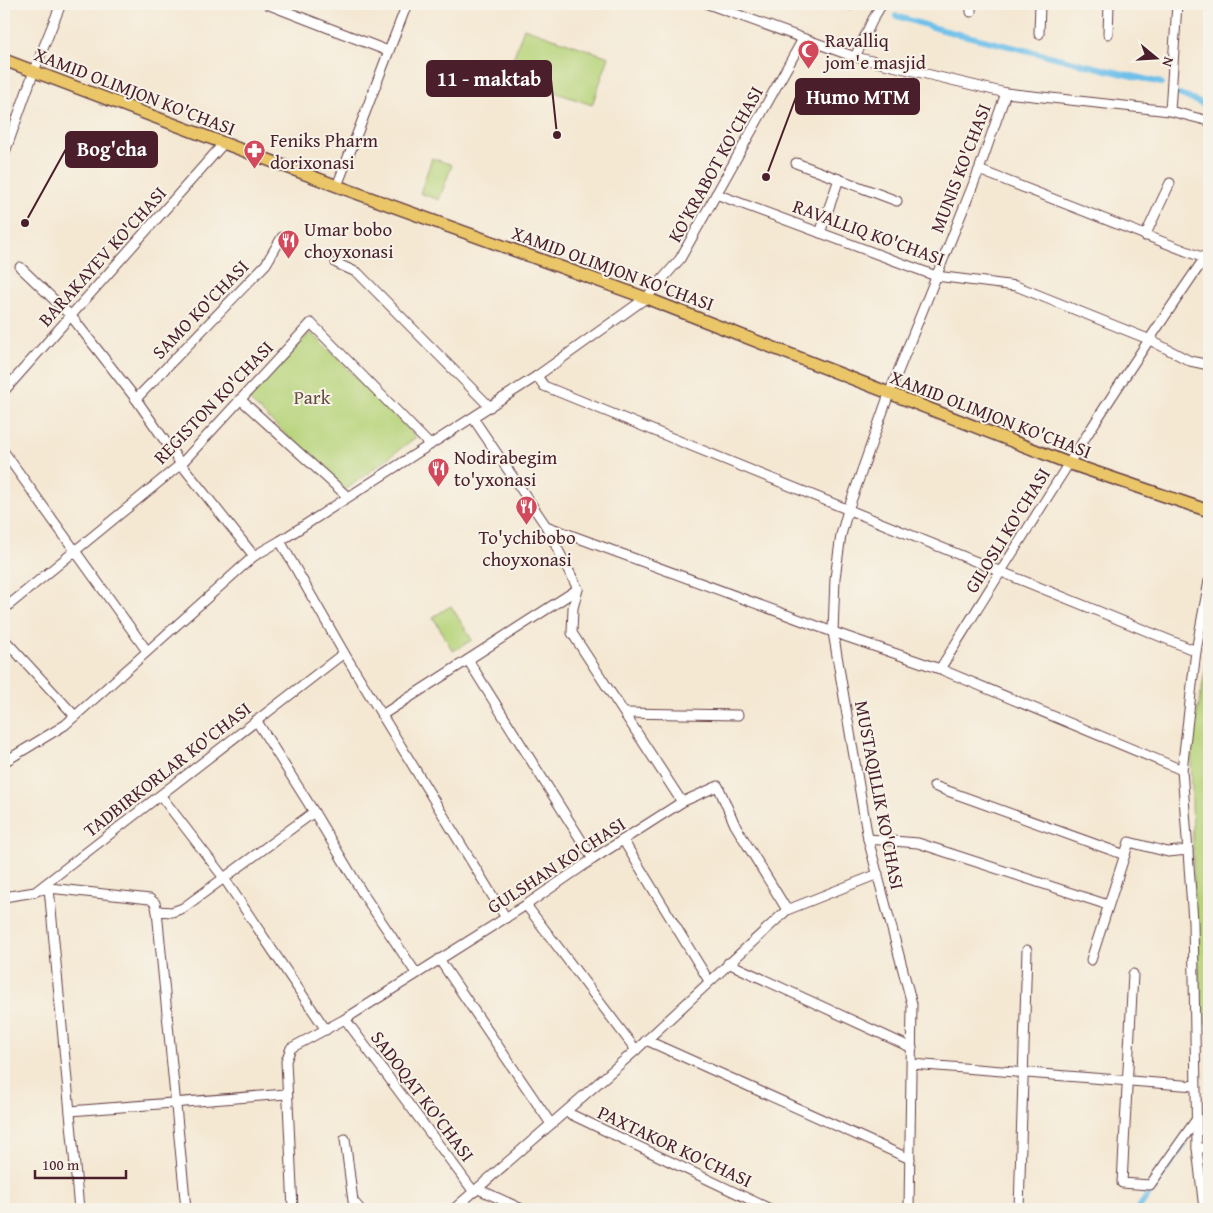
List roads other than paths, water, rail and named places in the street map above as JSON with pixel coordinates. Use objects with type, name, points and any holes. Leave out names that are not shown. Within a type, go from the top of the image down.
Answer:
[{"type":"main road","name":"XAMID OLIMJON KO'CHASI","points":[[4,60],[337,186],[646,298],[1068,463],[1209,511]]},
{"type":"street","points":[[4,155],[34,71],[61,4]]},
{"type":"street","points":[[267,4],[388,51]]},
{"type":"street","points":[[337,186],[407,4]]},
{"type":"street","points":[[708,4],[802,39],[856,56],[1006,93],[1170,111],[1209,121]]},
{"type":"street","points":[[856,56],[882,4]]},
{"type":"street","points":[[1039,34],[1040,4]]},
{"type":"street","points":[[1108,34],[1110,4]]},
{"type":"street","points":[[1170,111],[1177,4]]},
{"type":"street","name":"KO'KRABOT KO'CHASI","points":[[4,762],[66,725],[254,556],[490,407],[537,376],[646,298],[680,259],[802,39]]},
{"type":"street","name":"MUNIS KO'CHASI","points":[[889,394],[979,170],[1006,93]]},
{"type":"street","name":"BARAKAYEV KO'CHASI","points":[[4,391],[224,143]]},
{"type":"street","points":[[796,163],[897,201]]},
{"type":"street","points":[[979,170],[1207,260]]},
{"type":"street","points":[[820,233],[838,179]]},
{"type":"street","points":[[1146,236],[1170,182]]},
{"type":"street","name":"RAVALLIQ KO'CHASI","points":[[716,194],[936,276],[1016,286],[1148,339],[1190,361],[1209,365]]},
{"type":"street","name":"SAMO KO'CHASI","points":[[136,399],[266,264],[282,237]]},
{"type":"street","name":"GILOSLI KO'CHASI","points":[[940,670],[1068,463],[1148,339],[1207,260]]},
{"type":"street","points":[[336,263],[358,273],[490,407]]},
{"type":"street","points":[[20,267],[71,316],[136,399],[181,464],[254,556]]},
{"type":"street","name":"REGISTON KO'CHASI","points":[[4,609],[181,464],[311,323],[430,445]]},
{"type":"street","points":[[537,376],[544,386],[1196,651]]},
{"type":"street","name":"MUSTAQILLIK KO'CHASI","points":[[889,394],[841,535],[835,578],[833,632],[868,839],[912,1004],[909,1209]]},
{"type":"street","points":[[240,400],[348,497]]},
{"type":"street","points":[[473,418],[546,526],[578,589],[572,632],[682,802]]},
{"type":"street","points":[[4,452],[147,651]]},
{"type":"street","points":[[546,526],[940,670],[1182,770]]},
{"type":"street","points":[[280,541],[344,653],[506,918]]},
{"type":"street","points":[[1204,1209],[1197,1148],[1193,921],[1182,770],[1196,651],[1209,580]]},
{"type":"street","points":[[382,715],[578,589]]},
{"type":"street","points":[[4,639],[75,716]]},
{"type":"street","name":"TADBIRKORLAR KO'CHASI","points":[[4,897],[34,892],[161,796],[344,653]]},
{"type":"street","points":[[468,660],[593,859]]},
{"type":"street","points":[[625,713],[738,715]]},
{"type":"street","points":[[256,720],[363,894],[416,973]]},
{"type":"street","name":"GULSHAN KO'CHASI","points":[[286,1094],[286,1061],[291,1048],[345,1019],[526,906],[593,859],[682,802],[718,786],[735,825],[787,910]]},
{"type":"street","points":[[934,786],[1125,855]]},
{"type":"street","points":[[161,796],[224,878],[326,1030]]},
{"type":"street","points":[[158,911],[172,912],[183,908],[314,812]]},
{"type":"street","points":[[868,839],[918,843],[1108,905]]},
{"type":"street","points":[[623,840],[709,981]]},
{"type":"street","points":[[1091,960],[1129,842],[1168,852],[1188,850]]},
{"type":"street","points":[[454,1209],[636,1050],[787,910],[878,874]]},
{"type":"street","points":[[34,892],[49,888],[150,899],[155,903],[158,911],[186,1209]]},
{"type":"street","points":[[49,888],[79,1209]]},
{"type":"street","points":[[526,906],[636,1050]]},
{"type":"street","points":[[1019,1209],[1027,950]]},
{"type":"street","points":[[439,959],[551,1124]]},
{"type":"street","points":[[728,963],[912,1048]]},
{"type":"street","points":[[1133,974],[1122,1183],[1150,1185],[1196,1120]]},
{"type":"street","name":"SADOQAT KO'CHASI","points":[[345,1019],[476,1191]]},
{"type":"street","points":[[646,1040],[910,1159]]},
{"type":"street","points":[[912,1064],[1195,1086]]},
{"type":"street","points":[[70,1111],[286,1094],[293,1209]]},
{"type":"street","name":"PAXTAKOR KO'CHASI","points":[[566,1112],[770,1209]]},
{"type":"street","points":[[345,1139],[353,1201],[360,1209]]},
{"type":"street","points":[[1197,1148],[1209,1149]]},
{"type":"street","points":[[476,1191],[522,1209]]},
{"type":"waterway","points":[[841,4],[850,7]]},
{"type":"waterway","points":[[896,16],[942,30],[1161,83]]},
{"type":"waterway","points":[[1179,94],[1209,107]]},
{"type":"waterway","points":[[1205,1126],[1209,1120]]},
{"type":"waterway","points":[[1138,1209],[1184,1145]]},
{"type":"place","name":"Ravalliq jom'e masjid","points":[[809,70]]},
{"type":"place","name":"11 - maktab","points":[[557,135]]},
{"type":"place","name":"Feniks Pharm dorixonasi","points":[[254,170]]},
{"type":"place","name":"Humo MTM","points":[[766,177]]},
{"type":"place","name":"Bog'cha","points":[[25,223]]},
{"type":"place","name":"Umar bobo choyxonasi","points":[[288,259]]},
{"type":"place","name":"Nodirabegim to'yxonasi","points":[[438,487]]},
{"type":"place","name":"To'ychibobo choyxonasi","points":[[527,525]]},
{"type":"park label","name":"Park","points":[[312,397]]}]
